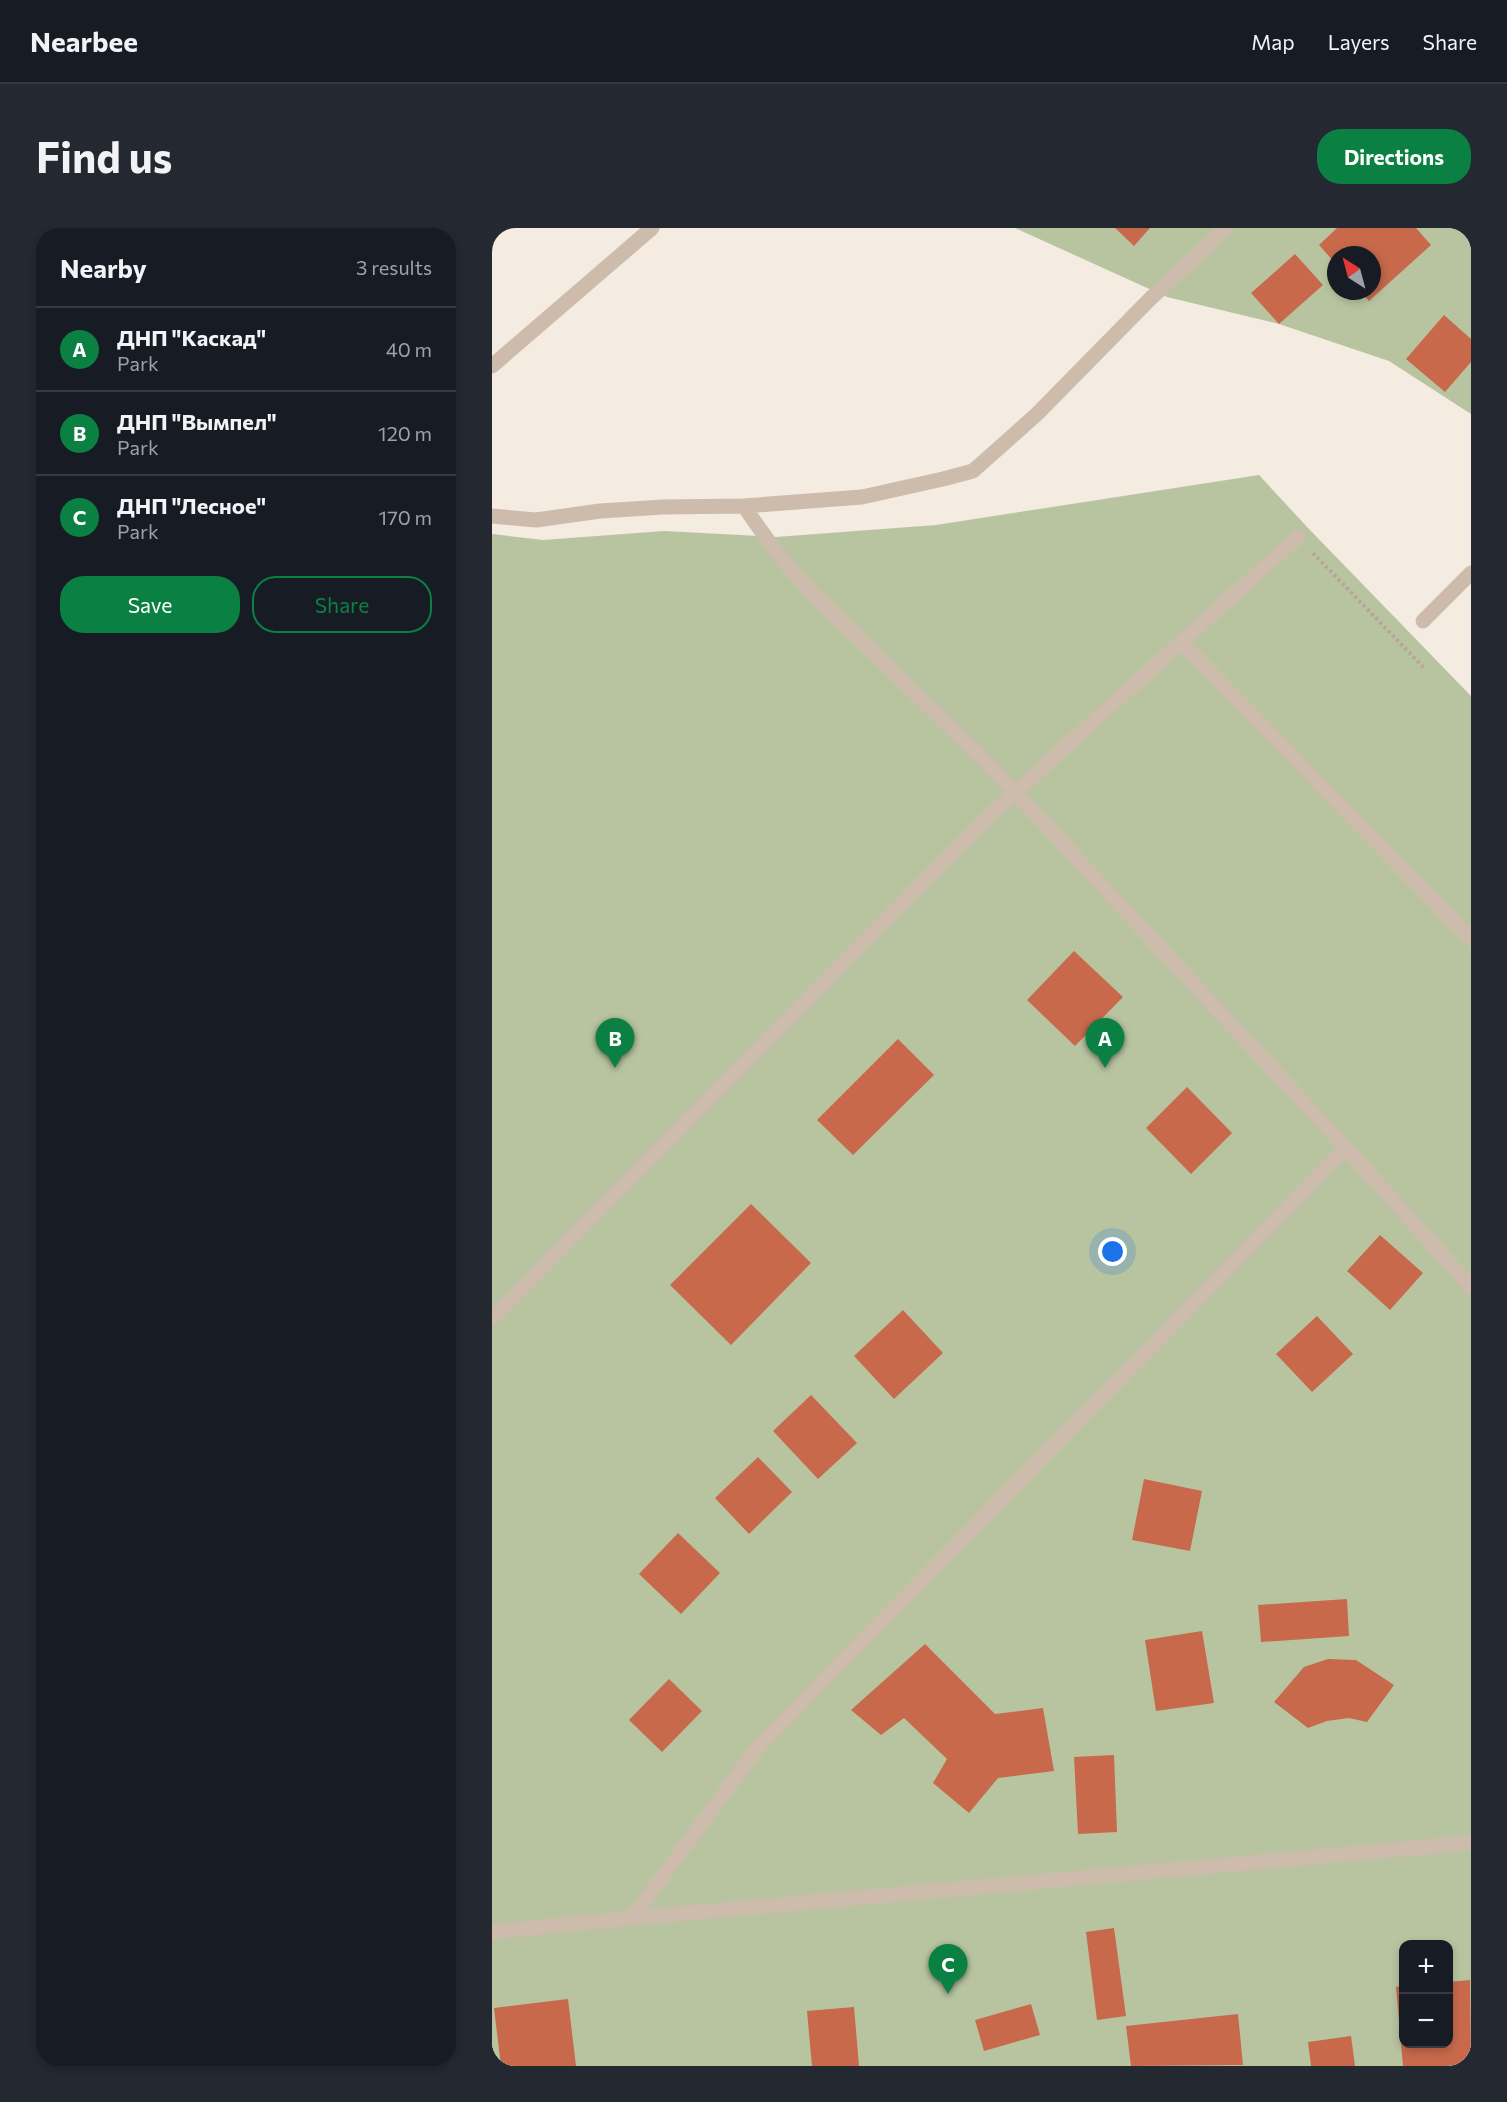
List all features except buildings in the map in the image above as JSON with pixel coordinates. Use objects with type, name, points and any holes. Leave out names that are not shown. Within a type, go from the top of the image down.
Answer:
[{"type":"street","points":[[492,366],[652,228]]},
{"type":"street","points":[[492,516],[536,520],[600,511],[663,507],[744,506],[862,497],[973,471],[1037,414],[1226,228]]},
{"type":"street","points":[[744,506],[763,536],[788,568],[1016,793],[1346,1148],[1471,1287]]},
{"type":"street","points":[[492,1318],[986,819],[1298,537]]},
{"type":"street","points":[[1423,621],[1471,573]]},
{"type":"street","points":[[1182,642],[1471,939]]},
{"type":"street","points":[[632,1918],[759,1746],[1346,1148]]},
{"type":"street","points":[[492,1932],[1471,1844]]},
{"type":"path","points":[[1298,537],[1424,668]]},
{"type":"green space","points":[[1015,228],[1471,228],[1471,414],[1389,361],[1279,324],[1167,297]]},
{"type":"green space","points":[[1259,475],[1471,696],[1471,2066],[492,2066],[492,534],[543,540],[664,531],[776,537],[936,525]]},
{"type":"place","name":"ДНП \"Вымпел\"","points":[[615,1068]]},
{"type":"place","name":"ДНП \"Каскад\"","points":[[1105,1068]]},
{"type":"place","name":"ДНП \"Лесное\"","points":[[948,1994]]}]
